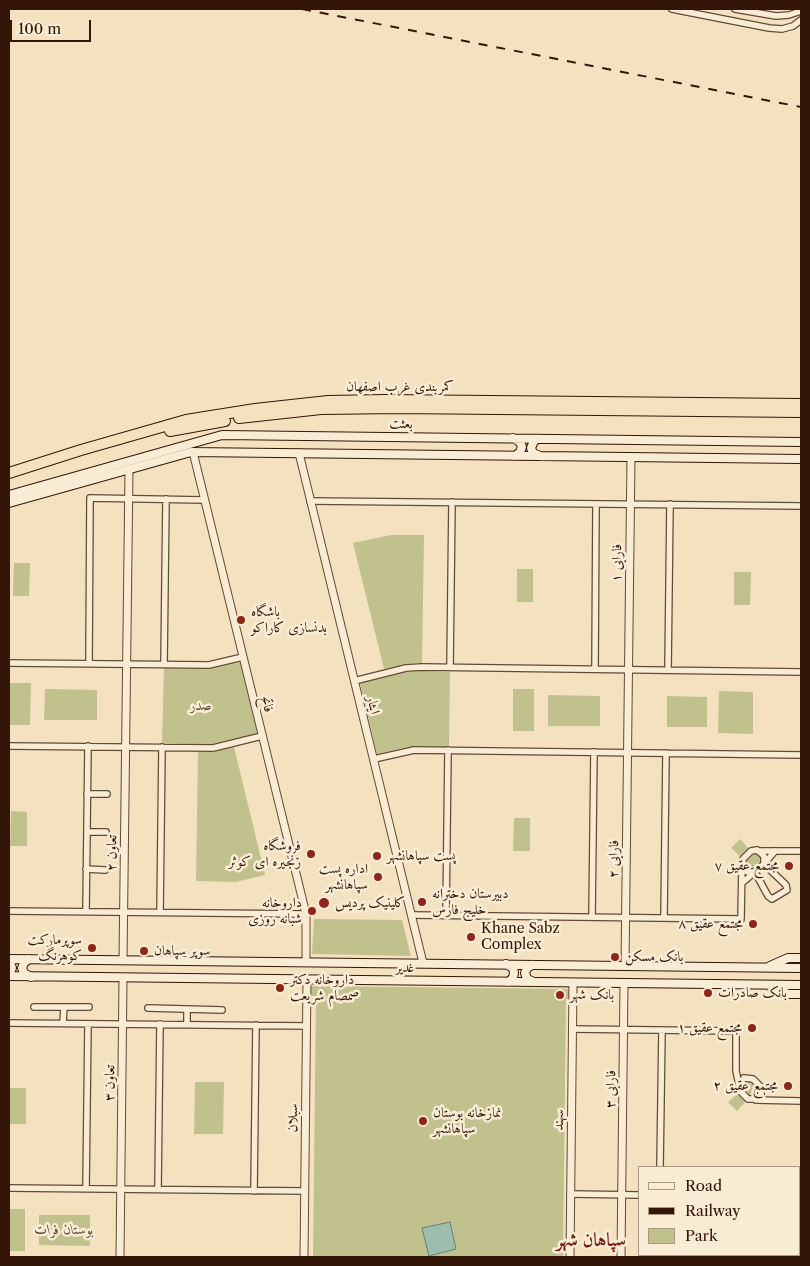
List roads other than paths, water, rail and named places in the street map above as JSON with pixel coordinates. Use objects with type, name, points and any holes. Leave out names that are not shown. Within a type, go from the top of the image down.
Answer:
[{"type":"highway","name":"کمربندی غرب اصفهان","points":[[9,473],[186,420],[255,409],[328,401],[801,404]]},
{"type":"highway","name":"کمربندی غرب اصفهان","points":[[9,480],[94,452],[180,429],[238,419],[321,409],[801,412]]},
{"type":"main road","name":"بعثت","points":[[9,495],[222,435],[801,442]]},
{"type":"main road","points":[[513,438],[520,442],[522,447],[518,454],[513,456]]},
{"type":"main road","points":[[540,438],[534,441],[531,448],[533,453],[540,456]]},
{"type":"main road","points":[[9,503],[193,452],[801,459]]},
{"type":"main road","points":[[767,967],[788,958],[801,958]]},
{"type":"main road","points":[[31,959],[26,961],[22,968],[24,973],[31,977]]},
{"type":"main road","points":[[9,960],[12,968],[9,976]]},
{"type":"main road","name":"غدیر","points":[[9,960],[801,968]]},
{"type":"main road","points":[[506,964],[511,966],[514,973],[511,980],[506,982]]},
{"type":"main road","points":[[534,965],[527,968],[525,973],[527,979],[534,982]]},
{"type":"main road","name":"غدیر","points":[[9,976],[801,985]]},
{"type":"main road","points":[[766,985],[788,994],[801,994]]},
{"type":"street","points":[[676,9],[769,28],[782,29],[793,26],[801,20]]},
{"type":"street","points":[[735,9],[769,15],[789,15],[801,11]]},
{"type":"street","points":[[789,15],[793,26]]},
{"type":"street","name":"فاتح","points":[[193,452],[306,914],[306,962]]},
{"type":"street","name":"ایثار","points":[[299,454],[423,963]]},
{"type":"street","name":"فارابی ۱","points":[[628,753],[631,457]]},
{"type":"street","name":"تعاون ۲","points":[[123,960],[129,469]]},
{"type":"street","points":[[88,664],[90,498],[204,500]]},
{"type":"street","points":[[164,664],[166,498]]},
{"type":"street","points":[[310,501],[801,506]]},
{"type":"street","points":[[450,667],[452,502]]},
{"type":"street","points":[[594,669],[596,504]]},
{"type":"street","points":[[668,670],[670,504]]},
{"type":"street","points":[[9,663],[209,665],[243,657]]},
{"type":"street","points":[[354,681],[406,668],[450,667],[801,672]]},
{"type":"street","points":[[9,746],[213,748],[262,736]]},
{"type":"street","points":[[86,911],[88,746]]},
{"type":"street","points":[[160,912],[162,747]]},
{"type":"street","points":[[446,916],[448,750]]},
{"type":"street","points":[[374,759],[408,751],[448,750],[801,755]]},
{"type":"street","points":[[592,918],[594,752]]},
{"type":"street","name":"فارابی ۲","points":[[625,966],[628,753]]},
{"type":"street","points":[[664,918],[666,753]]},
{"type":"street","points":[[87,794],[107,794]]},
{"type":"street","points":[[87,832],[106,832]]},
{"type":"street","points":[[412,915],[741,919],[742,865],[745,857],[751,851],[757,850],[801,851]]},
{"type":"street","points":[[755,872],[768,896],[772,899],[786,890],[786,884],[764,864],[764,856],[757,850]]},
{"type":"street","points":[[742,883],[764,864],[775,851]]},
{"type":"street","points":[[742,865],[747,872],[755,872]]},
{"type":"street","points":[[86,869],[105,870]]},
{"type":"street","points":[[9,911],[306,914]]},
{"type":"street","name":"تعاون ۳","points":[[120,1257],[123,978]]},
{"type":"street","name":"سبلان","points":[[304,1257],[307,980]]},
{"type":"street","name":"سهند","points":[[570,1257],[573,983]]},
{"type":"street","name":"فارابی ۳","points":[[621,1257],[624,983]]},
{"type":"street","points":[[34,1007],[89,1007]]},
{"type":"street","points":[[64,1007],[64,1023]]},
{"type":"street","points":[[148,1008],[222,1010]]},
{"type":"street","points":[[187,1009],[187,1024]]},
{"type":"street","points":[[9,1023],[307,1026]]},
{"type":"street","points":[[86,1189],[88,1024]]},
{"type":"street","points":[[158,1189],[160,1024]]},
{"type":"street","points":[[254,1191],[256,1026]]},
{"type":"street","points":[[572,1029],[736,1031],[736,1071],[742,1093],[748,1099],[754,1100],[801,1101]]},
{"type":"street","points":[[660,1166],[662,1030]]},
{"type":"street","points":[[736,1071],[753,1079],[772,1100]]},
{"type":"street","points":[[739,1085],[744,1078],[753,1079]]},
{"type":"street","points":[[754,1100],[761,1095],[761,1087]]},
{"type":"street","points":[[9,1188],[305,1191]]},
{"type":"street","points":[[570,1194],[638,1195]]},
{"type":"railway","points":[[302,9],[801,107]]},
{"type":"place","name":"باشگاه بدنسازی کاراکو","points":[[241,620]]},
{"type":"place","name":"فروشگاه زنجیره ای کوثر","points":[[311,854]]},
{"type":"place","name":"پست سپاهانشهر","points":[[377,856]]},
{"type":"place","name":"مجتمع عقیق ۷","points":[[789,866]]},
{"type":"place","name":"اداره پست سپاهانشهر","points":[[378,877]]},
{"type":"place","name":"دبیرستان دخترانه خلیج فارس","points":[[422,902]]},
{"type":"place","name":"کلینیک پردیس","points":[[324,903]]},
{"type":"place","name":"داروخانه شبانه روزی","points":[[312,911]]},
{"type":"place","name":"مجتمع عقیق ۸","points":[[753,924]]},
{"type":"place","name":"Khane Sabz Complex","points":[[471,937]]},
{"type":"place","name":"سوپرمارکت کوهرنگ","points":[[92,948]]},
{"type":"place","name":"سوپر سپاهان","points":[[144,951]]},
{"type":"place","name":"بانک مسکن","points":[[615,957]]},
{"type":"place","name":"داروخانه دکتر صمصام شریعت","points":[[280,988]]},
{"type":"place","name":"بانک صادرات","points":[[708,993]]},
{"type":"place","name":"بانک شهر","points":[[560,995]]},
{"type":"place","name":"مجتمع عقیق ۱","points":[[752,1028]]},
{"type":"place","name":"مجتمع عقیق ۲","points":[[788,1086]]},
{"type":"place","name":"نمازخانه بوستان سپاهانشهر","points":[[423,1121]]},
{"type":"district","name":"سپاهان شهر","points":[[591,1241]]},
{"type":"park label","name":"صدر","points":[[201,706]]},
{"type":"park label","name":"بوستان فرات","points":[[64,1230]]}]
